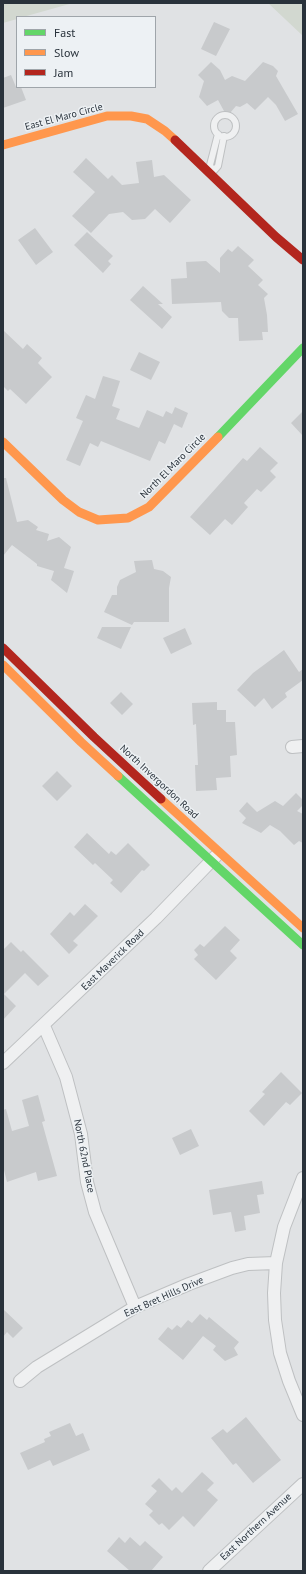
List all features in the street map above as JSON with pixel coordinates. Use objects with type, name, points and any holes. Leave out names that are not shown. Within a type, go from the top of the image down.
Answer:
[{"type":"street","name":"East El Maro Circle","points":[[3,145],[107,116],[131,116],[147,119],[165,131],[212,172]]},
{"type":"street","points":[[212,172],[276,237],[303,260]]},
{"type":"street","name":"North El Maro Circle","points":[[3,442],[63,500],[79,512],[98,520],[128,518],[149,507],[164,493],[303,348]]},
{"type":"street","name":"North Invergordon Road","points":[[3,648],[303,945]]},
{"type":"street","name":"North Invergordon Road","points":[[3,665],[81,742],[215,857],[303,928]]},
{"type":"street","name":"East Maverick Road","points":[[3,1063],[44,1026],[156,918],[215,857]]},
{"type":"street","name":"North 62nd Place","points":[[44,1026],[66,1077],[81,1134],[87,1182],[96,1212],[135,1307]]},
{"type":"street","points":[[303,1178],[284,1227],[276,1264],[274,1293],[275,1320],[280,1353],[289,1381],[303,1414]]},
{"type":"street","name":"East Bret Hills Drive","points":[[20,1381],[37,1367],[135,1307],[232,1268],[248,1264],[276,1264]]},
{"type":"street","name":"East Northern Avenue","points":[[209,1571],[303,1484]]},
{"type":"lane","points":[[228,115],[231,116],[236,122],[236,129],[231,135],[224,136],[218,134],[214,127],[216,120],[221,116],[228,115]]},
{"type":"lane","points":[[218,134],[210,166],[212,172],[218,166],[224,136]]},
{"type":"shaded area","points":[[3,3],[73,3],[27,16],[16,16],[16,19],[3,23]]},
{"type":"shaded area","points":[[268,3],[303,3],[303,36]]},
{"type":"building","points":[[214,22],[230,29],[216,56],[201,49]]},
{"type":"building","points":[[211,62],[220,70],[225,80],[232,76],[245,81],[263,62],[273,66],[278,71],[276,76],[298,114],[285,121],[276,105],[268,97],[255,110],[247,103],[240,107],[236,106],[230,113],[224,111],[218,100],[207,106],[199,97],[204,81],[198,75]]},
{"type":"building","points":[[11,75],[16,88],[21,88],[26,100],[3,108],[3,78]]},
{"type":"building","points":[[86,158],[108,179],[112,175],[122,185],[139,183],[136,162],[152,160],[154,177],[164,175],[191,200],[170,223],[155,209],[145,219],[132,220],[123,212],[109,214],[91,233],[72,216],[95,192],[73,172]]},
{"type":"building","points":[[35,228],[53,252],[36,265],[18,240]]},
{"type":"building","points":[[87,232],[113,256],[108,261],[111,264],[103,273],[74,245]]},
{"type":"building","points":[[238,246],[254,260],[248,266],[263,280],[258,285],[268,294],[264,298],[268,332],[262,332],[263,340],[239,341],[238,318],[229,318],[222,311],[221,302],[172,304],[171,279],[187,278],[186,262],[206,261],[220,273],[220,258],[228,249],[232,252]]},
{"type":"building","points":[[143,286],[163,304],[158,304],[172,317],[162,329],[130,300]]},
{"type":"building","points":[[3,330],[23,349],[27,344],[42,358],[38,363],[52,377],[26,404],[10,389],[8,391],[3,386]]},
{"type":"building","points":[[139,352],[160,362],[151,380],[130,370]]},
{"type":"building","points":[[103,376],[120,381],[112,406],[120,409],[116,419],[139,428],[147,410],[163,417],[166,411],[172,414],[175,407],[188,413],[182,428],[174,424],[165,444],[159,441],[150,461],[101,441],[98,447],[90,443],[80,466],[66,460],[83,421],[76,418],[86,395],[95,399]]},
{"type":"building","points":[[303,411],[303,436],[291,423]]},
{"type":"building","points":[[260,447],[278,463],[270,471],[276,477],[261,492],[257,489],[244,503],[248,507],[232,525],[225,519],[210,535],[190,517],[243,458],[247,461]]},
{"type":"building","points":[[3,478],[6,478],[17,522],[28,520],[38,527],[36,530],[49,534],[47,541],[59,537],[71,547],[64,568],[74,571],[67,593],[51,580],[54,571],[37,566],[37,564],[12,545],[3,556]]},
{"type":"building","points":[[152,560],[154,569],[163,571],[171,577],[169,588],[169,622],[134,622],[132,625],[104,612],[112,595],[117,595],[117,587],[120,580],[136,572],[134,561]]},
{"type":"building","points":[[102,627],[131,627],[121,649],[97,638]]},
{"type":"building","points":[[185,628],[192,644],[171,654],[163,638]]},
{"type":"building","points":[[284,650],[299,672],[303,669],[303,680],[285,693],[287,697],[272,709],[264,698],[255,707],[237,690],[253,673]]},
{"type":"building","points":[[121,692],[133,704],[122,715],[110,703]]},
{"type":"building","points":[[217,702],[217,710],[226,710],[226,722],[235,722],[237,755],[230,756],[231,777],[216,778],[217,790],[196,791],[195,765],[198,765],[196,724],[193,725],[192,703]]},
{"type":"building","points":[[57,771],[72,786],[57,801],[42,786]]},
{"type":"building","points":[[296,793],[303,800],[303,805],[297,811],[303,814],[303,843],[299,841],[294,845],[280,831],[270,825],[261,833],[242,823],[246,818],[239,811],[247,802],[257,812],[275,801],[283,806]]},
{"type":"building","points":[[87,833],[109,854],[111,851],[116,855],[128,843],[150,865],[144,871],[142,870],[121,893],[110,883],[113,880],[95,863],[93,865],[74,847]]},
{"type":"building","points":[[85,904],[98,916],[73,941],[78,945],[69,954],[50,934],[70,912],[74,916]]},
{"type":"building","points":[[225,926],[240,940],[230,951],[237,958],[216,980],[194,959],[198,955],[194,950],[200,944],[204,947]]},
{"type":"building","points":[[11,942],[21,952],[23,950],[49,976],[38,986],[25,973],[4,994],[16,1006],[3,1020],[3,950]]},
{"type":"building","points":[[281,1072],[302,1093],[290,1105],[286,1102],[264,1126],[249,1111],[265,1094],[262,1092]]},
{"type":"building","points":[[38,1095],[45,1121],[42,1122],[57,1176],[38,1181],[36,1172],[7,1182],[3,1166],[3,1110],[6,1109],[12,1131],[29,1126],[22,1100]]},
{"type":"building","points":[[191,1129],[199,1146],[180,1155],[172,1138]]},
{"type":"building","points":[[262,1181],[264,1194],[257,1195],[260,1213],[244,1216],[246,1230],[235,1232],[231,1212],[213,1215],[209,1190]]},
{"type":"building","points":[[3,1309],[23,1328],[13,1338],[7,1332],[3,1337]]},
{"type":"building","points":[[200,1314],[207,1320],[209,1317],[239,1342],[234,1348],[238,1355],[225,1361],[213,1350],[216,1346],[203,1336],[183,1360],[158,1339],[168,1327],[172,1330],[177,1325],[181,1328],[188,1320],[192,1323]]},
{"type":"building","points":[[246,1417],[281,1460],[253,1483],[236,1463],[233,1465],[211,1438],[223,1429],[227,1433]]},
{"type":"building","points":[[70,1423],[76,1436],[83,1433],[90,1450],[53,1466],[50,1460],[28,1470],[20,1453],[45,1442],[44,1439],[51,1436],[49,1432]]},
{"type":"building","points":[[202,1472],[214,1483],[207,1490],[218,1500],[194,1527],[183,1516],[169,1530],[162,1523],[159,1525],[149,1515],[153,1511],[145,1504],[157,1491],[151,1486],[159,1478],[172,1491],[176,1487],[182,1493]]},
{"type":"building","points":[[119,1537],[125,1543],[130,1537],[140,1546],[145,1541],[163,1557],[151,1571],[130,1571],[107,1551]]},
{"type":"traffic: fast","points":[[218,437],[303,348]]},
{"type":"traffic: fast","points":[[118,776],[303,945]]},
{"type":"traffic: slow","points":[[3,145],[107,116],[131,116],[147,119],[175,140]]},
{"type":"traffic: slow","points":[[3,442],[63,500],[79,512],[98,520],[128,518],[149,507],[218,437]]},
{"type":"traffic: slow","points":[[3,665],[81,742],[118,776]]},
{"type":"traffic: slow","points":[[161,799],[303,928]]},
{"type":"traffic: jam","points":[[175,140],[276,237],[303,260]]},
{"type":"traffic: jam","points":[[3,648],[94,737],[161,799]]}]
